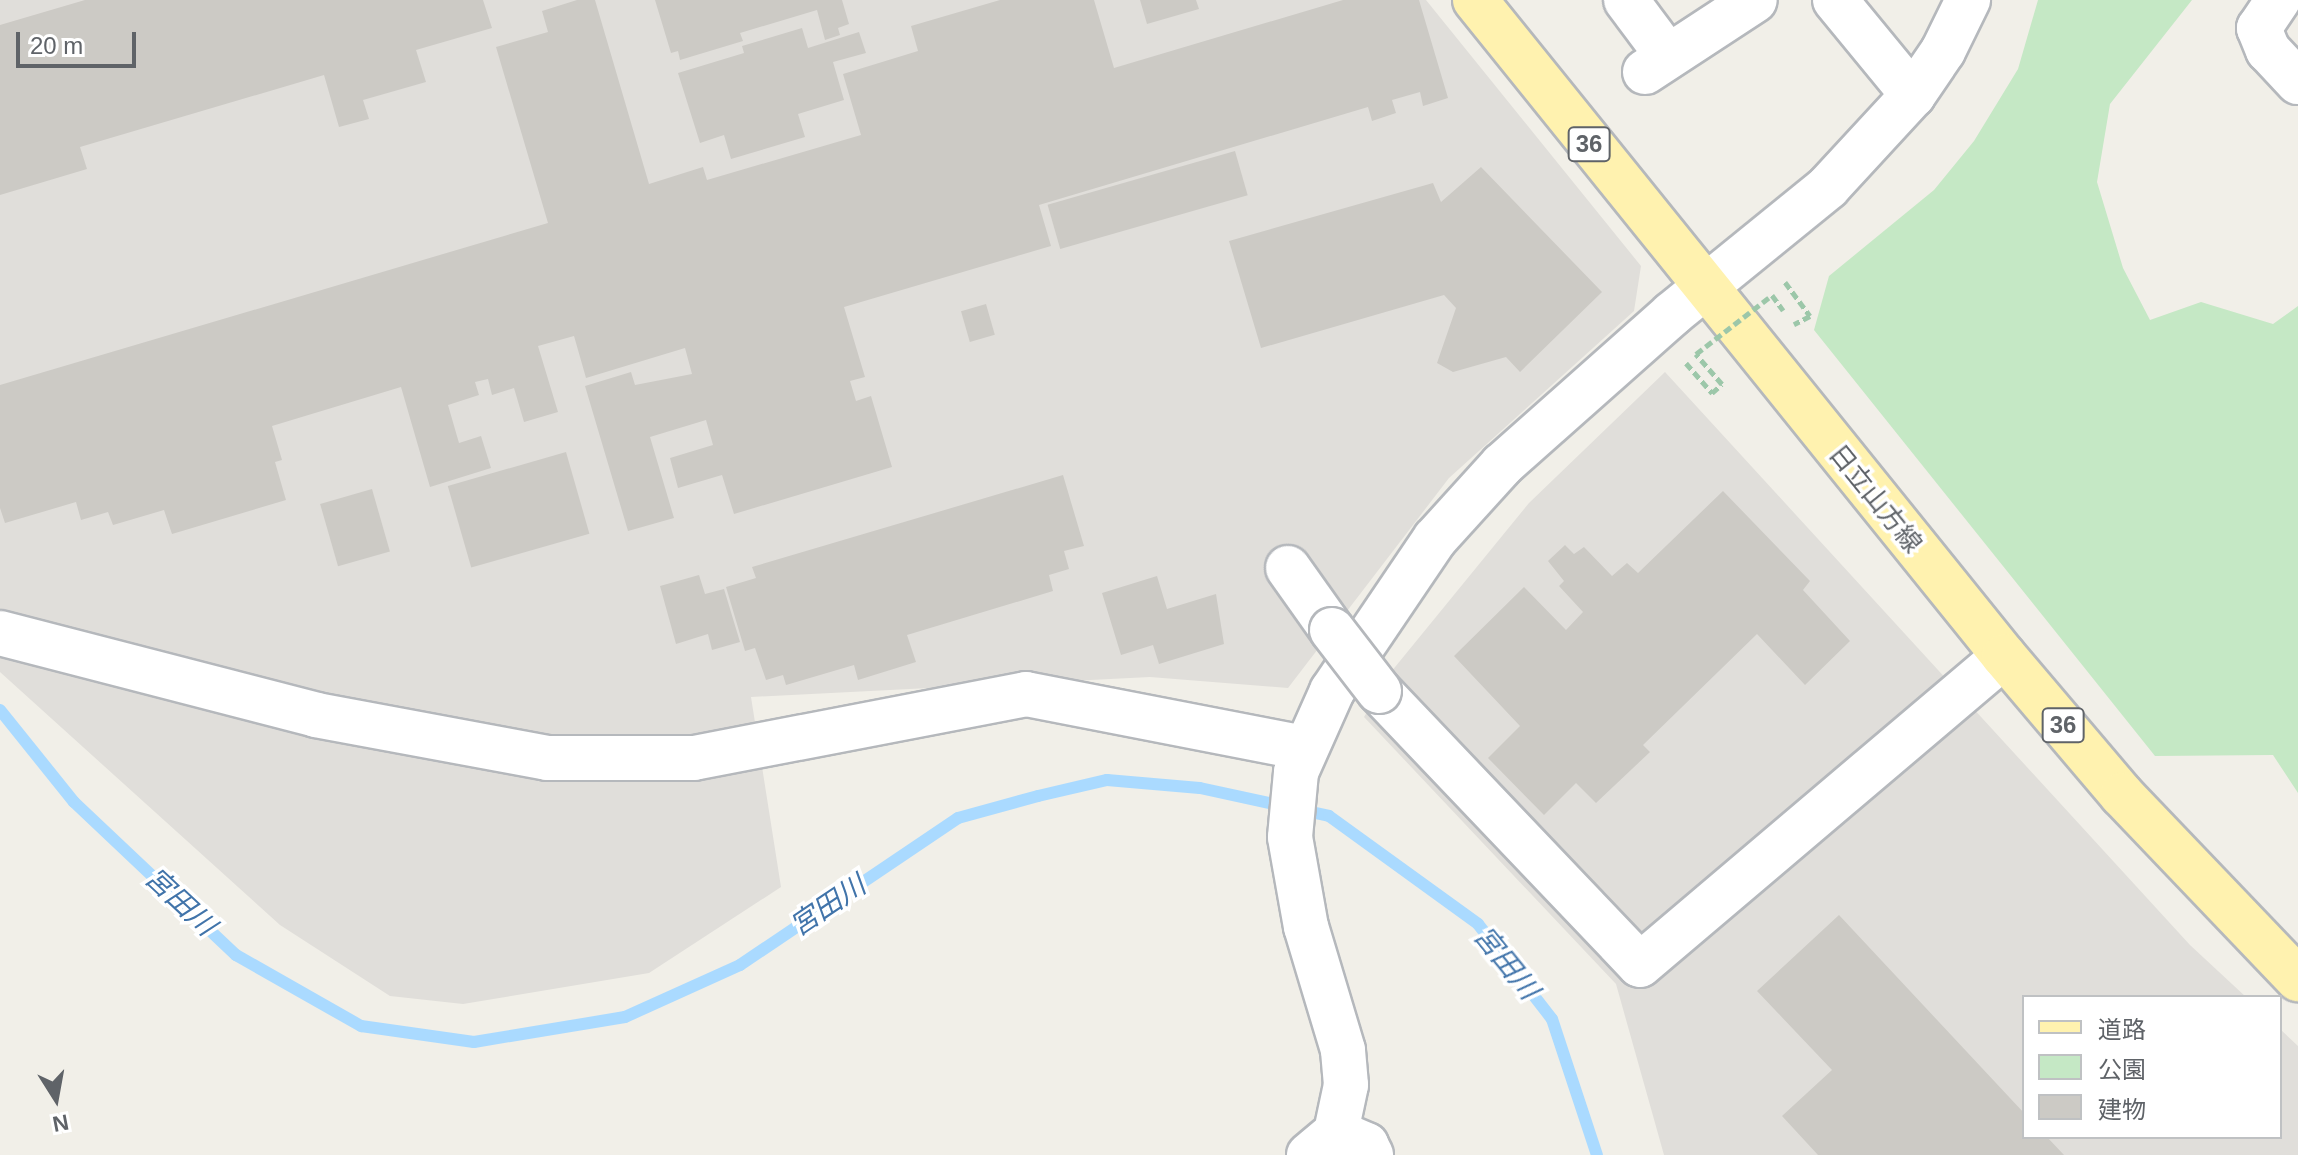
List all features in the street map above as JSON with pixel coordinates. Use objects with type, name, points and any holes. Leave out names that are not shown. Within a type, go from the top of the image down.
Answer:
[{"type":"main road","name":"日立山方線","points":[[1475,0],[1703,289],[2004,656],[2122,795],[2298,979]]},
{"type":"street","points":[[1626,0],[1656,64],[1755,0]]},
{"type":"street","points":[[1835,0],[1913,95]]},
{"type":"street","points":[[1339,1147],[1346,1085],[1343,1050],[1306,927],[1290,837],[1301,760],[1347,668],[1435,539],[1524,444],[1703,289],[1828,187],[1913,95],[1968,0]]},
{"type":"street","points":[[2278,0],[2259,28],[2268,50],[2298,82]]},
{"type":"street","points":[[1288,568],[1379,691],[1640,965],[2004,656]]},
{"type":"street","points":[[0,633],[316,715],[547,758],[694,758],[1026,694],[1301,760]]},
{"type":"path","points":[[1686,363],[1712,393],[1722,384],[1696,354],[1772,295],[1796,326],[1810,316],[1785,282]]},
{"type":"shaded area","points":[[0,0],[1426,0],[1641,266],[1634,311],[1449,478],[1288,688],[1150,677],[751,697],[781,887],[649,973],[463,1004],[390,996],[280,925],[0,672]]},
{"type":"shaded area","points":[[1665,372],[2190,945],[2244,995],[2022,995],[2022,1139],[2282,1139],[2282,1031],[2298,1046],[2298,1155],[1664,1155],[1616,984],[1364,717],[1391,672],[1529,503]]},
{"type":"green space","points":[[2038,0],[2192,0],[2110,104],[2097,182],[2123,268],[2150,320],[2201,302],[2273,324],[2298,306],[2298,793],[2273,755],[2155,756],[1814,330],[1829,276],[1934,190],[1974,141],[2018,69]]},
{"type":"building","points":[[85,0],[483,0],[492,28],[416,50],[426,82],[363,100],[369,119],[339,127],[324,75],[80,147],[87,169],[0,195],[0,25]]},
{"type":"building","points":[[577,0],[595,0],[649,184],[703,167],[707,180],[861,135],[843,74],[918,51],[911,26],[1000,0],[1094,0],[1114,68],[1343,0],[1419,0],[1448,98],[1423,106],[1420,92],[1392,100],[1396,113],[1372,121],[1368,107],[1039,205],[1051,246],[844,307],[865,377],[850,381],[856,401],[871,396],[892,467],[734,514],[722,475],[678,488],[670,458],[713,445],[706,420],[650,437],[674,518],[628,531],[585,386],[631,372],[635,385],[692,374],[685,348],[586,378],[574,336],[538,346],[558,412],[524,422],[514,388],[492,395],[488,379],[475,382],[479,395],[448,405],[459,443],[481,436],[491,468],[430,487],[401,387],[272,426],[282,460],[275,462],[286,500],[172,534],[164,510],[113,525],[108,512],[81,520],[76,502],[5,523],[0,508],[0,385],[548,223],[496,47],[548,32],[542,11]]},
{"type":"building","points":[[655,0],[842,0],[849,24],[838,28],[840,35],[825,40],[817,10],[740,33],[743,41],[680,60],[678,51],[671,53]]},
{"type":"building","points":[[1140,0],[1196,0],[1199,9],[1147,24]]},
{"type":"building","points":[[802,28],[808,48],[859,32],[866,53],[833,62],[844,100],[798,114],[805,137],[731,159],[724,135],[700,143],[678,73],[744,53],[742,46]]},
{"type":"building","points":[[1235,151],[1248,195],[1060,249],[1048,205]]},
{"type":"building","points":[[1481,167],[1602,292],[1520,372],[1506,357],[1453,372],[1437,363],[1456,308],[1444,295],[1261,348],[1229,241],[1433,183],[1441,202]]},
{"type":"building","points":[[986,304],[995,335],[970,342],[961,311]]},
{"type":"building","points":[[566,452],[589,534],[471,568],[448,486]]},
{"type":"building","points":[[1063,475],[1084,546],[1064,551],[1069,569],[1049,575],[1053,591],[907,635],[916,662],[858,680],[854,665],[786,685],[783,675],[766,680],[755,648],[745,651],[726,587],[756,578],[752,567]]},
{"type":"building","points":[[372,489],[390,551],[338,566],[320,504]]},
{"type":"building","points":[[1723,491],[1810,581],[1803,590],[1850,641],[1805,685],[1757,634],[1643,745],[1650,752],[1596,803],[1576,783],[1544,815],[1488,758],[1520,726],[1454,656],[1524,587],[1566,630],[1583,612],[1559,586],[1564,581],[1548,561],[1565,545],[1574,554],[1584,547],[1612,576],[1627,563],[1638,573]]},
{"type":"building","points":[[699,575],[705,594],[724,589],[740,642],[712,650],[708,634],[676,644],[660,586]]},
{"type":"building","points":[[1157,576],[1167,609],[1216,594],[1224,644],[1159,664],[1153,645],[1121,655],[1102,593]]},
{"type":"building","points":[[1839,915],[2022,1111],[2022,1139],[2049,1139],[2064,1155],[1818,1155],[1782,1116],[1832,1070],[1757,991]]},
{"type":"waterway","name":"宮田川","points":[[0,710],[74,802],[236,955],[361,1026],[474,1042],[625,1017],[740,965],[958,818],[1038,796],[1107,780],[1200,788],[1329,816],[1478,924],[1552,1019],[1597,1155]]}]
